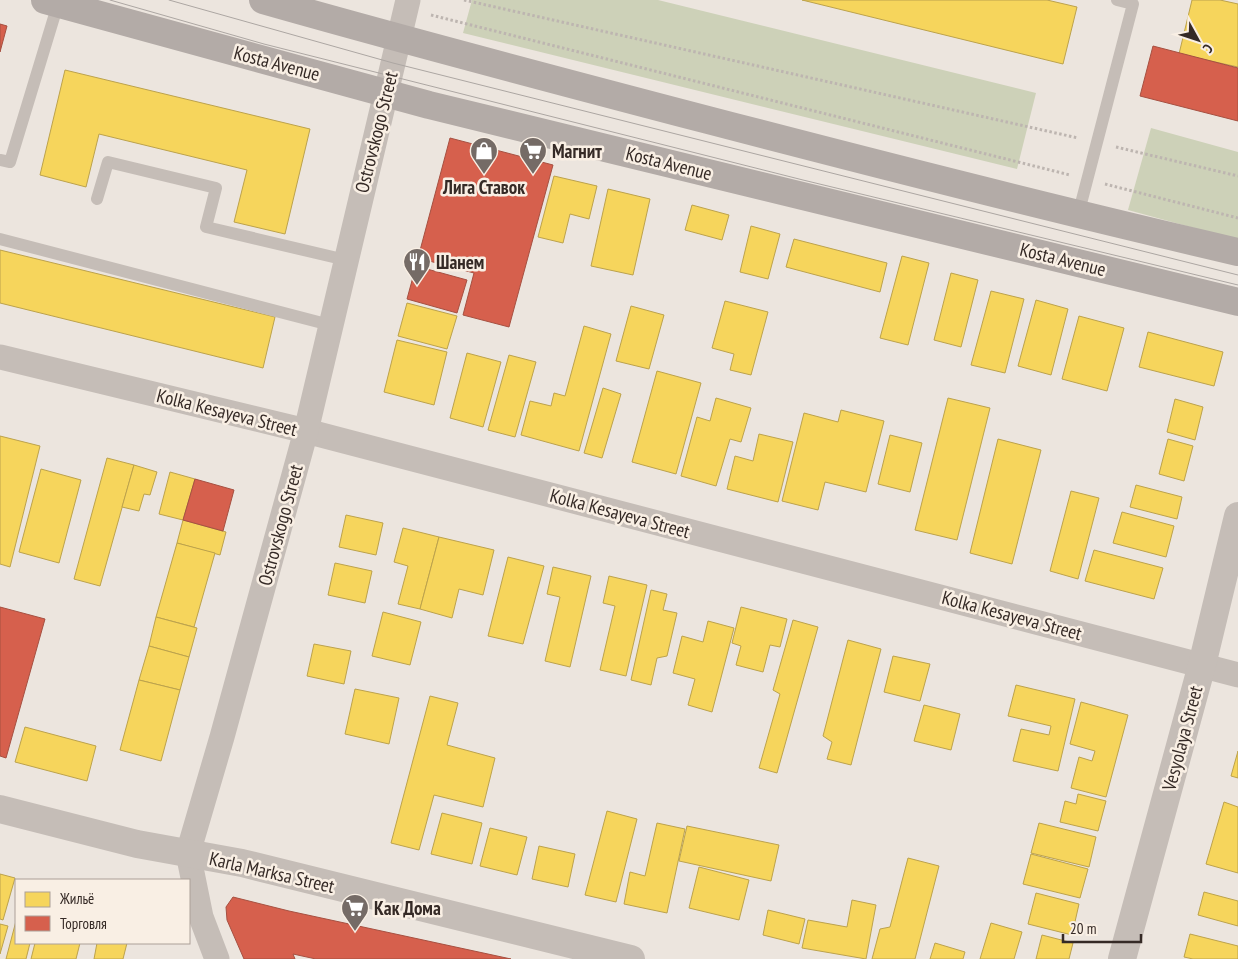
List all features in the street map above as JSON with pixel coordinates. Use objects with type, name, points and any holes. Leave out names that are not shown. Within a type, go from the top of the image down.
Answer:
[{"type":"main road","points":[[263,0],[400,39],[1078,215],[1238,252]]},
{"type":"main road","name":"Kosta Avenue","points":[[51,2],[385,93],[1238,302]]},
{"type":"street","name":"Ostrovskogo Street","points":[[217,959],[201,917],[188,853],[222,737],[306,431],[407,5]]},
{"type":"street","name":"Kolka Kesayeva Street","points":[[0,357],[306,431],[1238,675]]},
{"type":"street","name":"Vesyolaya Street","points":[[1122,959],[1202,665],[1238,516]]},
{"type":"street","name":"Karla Marksa Street","points":[[0,809],[137,844],[242,863],[631,959]]},
{"type":"lane","points":[[1078,215],[1134,2],[1117,0]]},
{"type":"lane","points":[[0,160],[10,162],[51,2]]},
{"type":"lane","points":[[97,199],[108,162],[216,188],[206,227],[346,260]]},
{"type":"lane","points":[[0,239],[330,325]]},
{"type":"path","points":[[464,0],[1238,176]]},
{"type":"path","points":[[407,5],[1238,218]]},
{"type":"green space","points":[[472,0],[658,0],[1036,93],[1017,169],[463,33]]},
{"type":"green space","points":[[1151,128],[1238,152],[1238,240],[1128,210]]},
{"type":"building: Жильё","points":[[802,0],[1047,0],[1077,7],[1063,64]]},
{"type":"building: Жильё","points":[[1192,0],[1220,0],[1238,4],[1238,67],[1179,54]]},
{"type":"building: Жильё","points":[[65,70],[310,129],[285,234],[234,222],[247,170],[99,134],[86,187],[40,175]]},
{"type":"building: Жильё","points":[[554,176],[597,186],[589,219],[570,214],[563,243],[538,237]]},
{"type":"building: Жильё","points":[[608,189],[650,199],[633,275],[591,266]]},
{"type":"building: Жильё","points":[[692,205],[729,215],[722,240],[685,230]]},
{"type":"building: Жильё","points":[[751,226],[780,234],[768,279],[740,272]]},
{"type":"building: Жильё","points":[[794,239],[887,263],[880,292],[786,267]]},
{"type":"building: Жильё","points":[[0,250],[275,317],[263,368],[0,303]]},
{"type":"building: Жильё","points":[[902,256],[929,263],[908,345],[880,338]]},
{"type":"building: Жильё","points":[[951,273],[978,280],[961,347],[934,340]]},
{"type":"building: Жильё","points":[[991,291],[1024,299],[1005,373],[971,365]]},
{"type":"building: Жильё","points":[[1036,300],[1068,309],[1051,375],[1018,366]]},
{"type":"building: Жильё","points":[[725,301],[768,312],[751,375],[730,370],[734,354],[712,348]]},
{"type":"building: Жильё","points":[[407,303],[457,316],[447,349],[398,336]]},
{"type":"building: Жильё","points":[[631,306],[664,315],[649,369],[616,361]]},
{"type":"building: Жильё","points":[[1079,316],[1124,328],[1107,391],[1062,379]]},
{"type":"building: Жильё","points":[[584,326],[611,334],[579,451],[521,435],[530,401],[551,406],[554,393],[565,396]]},
{"type":"building: Жильё","points":[[1148,332],[1223,352],[1214,386],[1139,367]]},
{"type":"building: Жильё","points":[[397,340],[447,352],[434,405],[384,392]]},
{"type":"building: Жильё","points":[[467,353],[501,362],[483,427],[450,418]]},
{"type":"building: Жильё","points":[[509,355],[536,362],[515,437],[488,430]]},
{"type":"building: Жильё","points":[[657,371],[701,383],[676,474],[632,462]]},
{"type":"building: Жильё","points":[[603,388],[621,394],[602,458],[584,453]]},
{"type":"building: Жильё","points":[[716,398],[751,408],[741,442],[730,439],[716,486],[681,476],[697,417],[710,421]]},
{"type":"building: Жильё","points":[[948,398],[990,408],[957,540],[915,530]]},
{"type":"building: Жильё","points":[[1175,399],[1203,407],[1195,440],[1167,432]]},
{"type":"building: Жильё","points":[[841,410],[884,421],[866,492],[825,482],[818,510],[782,501],[804,413],[838,422]]},
{"type":"building: Жильё","points":[[759,434],[793,442],[778,502],[727,489],[735,456],[753,461]]},
{"type":"building: Жильё","points":[[890,435],[922,443],[910,492],[878,484]]},
{"type":"building: Жильё","points":[[0,436],[40,446],[10,567],[0,564]]},
{"type":"building: Жильё","points":[[998,439],[1041,450],[1012,564],[970,553]]},
{"type":"building: Жильё","points":[[1168,439],[1193,446],[1184,481],[1159,474]]},
{"type":"building: Жильё","points":[[107,458],[134,465],[100,586],[74,579]]},
{"type":"building: Жильё","points":[[134,465],[157,472],[150,495],[144,494],[139,511],[122,507]]},
{"type":"building: Жильё","points":[[41,469],[81,480],[59,563],[19,552]]},
{"type":"building: Жильё","points":[[170,472],[195,479],[183,520],[159,514]]},
{"type":"building: Жильё","points":[[1136,485],[1182,497],[1177,519],[1130,507]]},
{"type":"building: Жильё","points":[[1071,491],[1099,498],[1078,579],[1050,571]]},
{"type":"building: Жильё","points":[[1122,512],[1174,526],[1166,557],[1113,543]]},
{"type":"building: Жильё","points":[[346,515],[383,523],[376,555],[339,547]]},
{"type":"building: Жильё","points":[[183,520],[226,532],[220,555],[177,543]]},
{"type":"building: Жильё","points":[[403,528],[439,537],[420,609],[398,604],[408,566],[394,562]]},
{"type":"building: Жильё","points":[[439,537],[494,550],[483,595],[459,589],[452,618],[420,609]]},
{"type":"building: Жильё","points":[[177,543],[215,553],[194,627],[156,617]]},
{"type":"building: Жильё","points":[[1094,550],[1163,568],[1154,599],[1085,581]]},
{"type":"building: Жильё","points":[[508,557],[544,566],[523,644],[488,636]]},
{"type":"building: Жильё","points":[[335,563],[372,571],[365,603],[328,595]]},
{"type":"building: Жильё","points":[[553,567],[591,576],[570,667],[545,661],[560,597],[547,594]]},
{"type":"building: Жильё","points":[[609,576],[647,585],[626,676],[600,670],[615,606],[603,603]]},
{"type":"building: Жильё","points":[[651,590],[667,594],[663,610],[677,613],[667,656],[657,658],[651,685],[631,680]]},
{"type":"building: Жильё","points":[[741,607],[787,619],[780,647],[770,645],[763,672],[736,665],[741,646],[732,643]]},
{"type":"building: Жильё","points":[[383,612],[421,622],[410,665],[372,656]]},
{"type":"building: Жильё","points":[[156,617],[197,628],[189,657],[149,646]]},
{"type":"building: Жильё","points":[[793,620],[818,627],[777,773],[759,768],[780,694],[773,690]]},
{"type":"building: Жильё","points":[[708,621],[734,628],[712,712],[688,705],[695,679],[673,673],[682,636],[703,642]]},
{"type":"building: Жильё","points":[[848,640],[881,649],[851,765],[827,759],[832,742],[823,736]]},
{"type":"building: Жильё","points":[[314,644],[351,651],[344,684],[307,676]]},
{"type":"building: Жильё","points":[[149,646],[189,657],[180,690],[139,680]]},
{"type":"building: Жильё","points":[[893,656],[930,664],[920,701],[884,692]]},
{"type":"building: Жильё","points":[[139,680],[180,690],[161,761],[120,750]]},
{"type":"building: Жильё","points":[[1016,685],[1075,699],[1058,771],[1013,761],[1021,729],[1049,735],[1051,726],[1008,716]]},
{"type":"building: Жильё","points":[[355,689],[399,698],[389,744],[345,734]]},
{"type":"building: Жильё","points":[[430,696],[458,703],[447,745],[495,758],[483,807],[434,795],[419,850],[391,843]]},
{"type":"building: Жильё","points":[[1081,702],[1128,715],[1106,797],[1071,788],[1079,757],[1092,761],[1095,751],[1070,744]]},
{"type":"building: Жильё","points":[[924,705],[960,714],[951,750],[914,741]]},
{"type":"building: Жильё","points":[[25,727],[96,746],[87,781],[15,762]]},
{"type":"building: Жильё","points":[[1238,751],[1238,778],[1231,776]]},
{"type":"building: Жильё","points":[[1078,794],[1106,801],[1098,831],[1060,822],[1065,801],[1076,804]]},
{"type":"building: Жильё","points":[[1224,802],[1238,807],[1238,873],[1206,864]]},
{"type":"building: Жильё","points":[[607,811],[637,819],[616,902],[585,895]]},
{"type":"building: Жильё","points":[[442,813],[482,823],[472,864],[431,854]]},
{"type":"building: Жильё","points":[[657,823],[685,829],[667,913],[624,904],[630,872],[645,876]]},
{"type":"building: Жильё","points":[[1039,823],[1096,837],[1089,867],[1031,853]]},
{"type":"building: Жильё","points":[[687,826],[779,845],[771,881],[679,861]]},
{"type":"building: Жильё","points":[[490,828],[527,837],[517,875],[480,866]]},
{"type":"building: Жильё","points":[[539,846],[575,854],[568,887],[532,879]]},
{"type":"building: Жильё","points":[[1031,854],[1088,869],[1080,898],[1023,884]]},
{"type":"building: Жильё","points":[[908,858],[939,866],[915,959],[872,959],[880,929],[890,927]]},
{"type":"building: Жильё","points":[[699,867],[749,880],[739,920],[689,908]]},
{"type":"building: Жильё","points":[[0,874],[15,878],[3,920],[0,919]]},
{"type":"building: Жильё","points":[[1204,892],[1238,901],[1238,926],[1198,915]]},
{"type":"building: Жильё","points":[[1036,893],[1079,904],[1072,935],[1028,924]]},
{"type":"building: Жильё","points":[[852,900],[876,905],[866,959],[802,948],[808,920],[847,927]]},
{"type":"building: Жильё","points":[[768,910],[805,919],[799,944],[763,935]]},
{"type":"building: Жильё","points":[[991,923],[1022,932],[1014,959],[980,959]]},
{"type":"building: Жильё","points":[[0,924],[8,926],[0,954]]},
{"type":"building: Жильё","points":[[15,925],[15,944],[30,944],[26,959],[6,959]]},
{"type":"building: Жильё","points":[[1190,934],[1238,946],[1238,959],[1193,959],[1184,957]]},
{"type":"building: Жильё","points":[[1042,935],[1073,943],[1069,959],[1036,959]]},
{"type":"building: Жильё","points":[[935,943],[965,952],[963,959],[930,959]]},
{"type":"building: Жильё","points":[[35,944],[80,944],[76,959],[31,959]]},
{"type":"building: Жильё","points":[[97,944],[127,944],[123,959],[94,959]]},
{"type":"building: Торговля","points":[[0,24],[7,26],[0,52]]},
{"type":"building: Торговля","points":[[1153,46],[1238,68],[1238,121],[1140,96]]},
{"type":"building: Торговля","points":[[450,138],[553,165],[509,327],[463,315],[474,273],[418,258]]},
{"type":"building: Торговля","points":[[416,266],[467,280],[457,313],[407,299]]},
{"type":"building: Торговля","points":[[195,479],[234,490],[223,531],[183,520]]},
{"type":"building: Торговля","points":[[0,607],[45,619],[6,758],[0,756]]},
{"type":"building: Торговля","points":[[233,897],[511,959],[316,959],[293,954],[295,959],[244,959],[227,920],[226,907]]},
{"type":"tram line","points":[[110,0],[264,44],[803,180],[1238,285]]},
{"type":"tram line","points":[[169,0],[393,63],[1238,275]]},
{"type":"place","name":"Лига Ставок","points":[[484,175]]},
{"type":"place","name":"Магнит","points":[[533,175]]},
{"type":"place","name":"Шанем","points":[[417,286]]},
{"type":"place","name":"Как Дома","points":[[355,932]]}]
